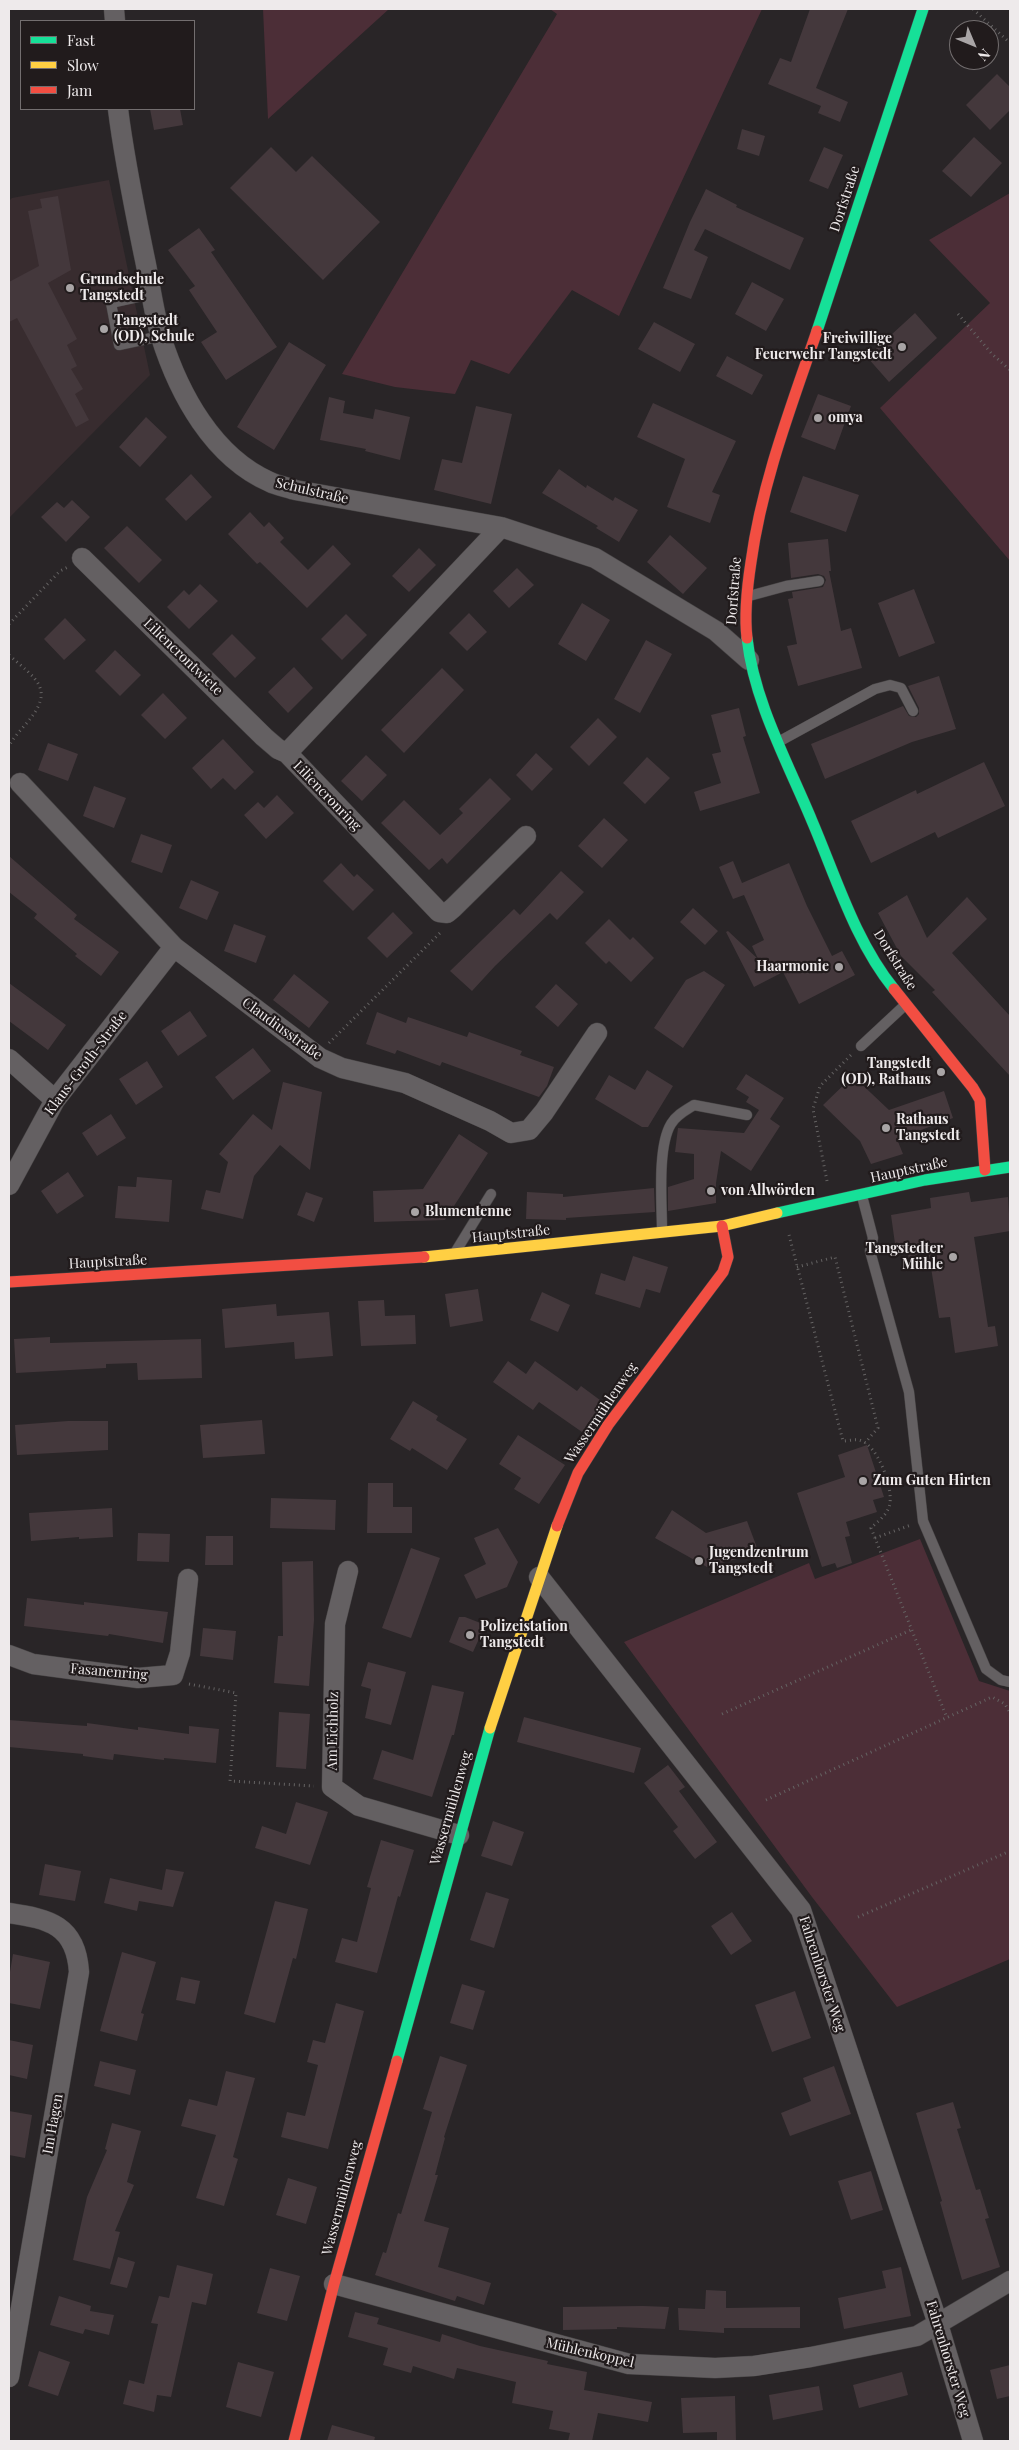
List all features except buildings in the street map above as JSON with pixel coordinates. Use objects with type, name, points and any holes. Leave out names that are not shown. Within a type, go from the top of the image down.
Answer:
[{"type":"street","name":"Dorfstraße","points":[[923,9],[768,478],[754,540],[746,597],[745,623],[749,660],[764,707],[859,932],[885,978],[973,1088],[980,1100],[986,1170]]},
{"type":"street","name":"Schulstraße","points":[[118,110],[125,163],[161,336],[184,392],[199,419],[223,450],[253,473],[270,482],[296,490],[501,527],[595,558],[716,630],[749,660]]},
{"type":"street","name":"Liliencronring","points":[[501,527],[286,753],[439,912],[447,913],[453,908],[526,836]]},
{"type":"street","name":"Liliencrontwiete","points":[[82,558],[264,737],[286,753]]},
{"type":"street","points":[[716,630],[745,623]]},
{"type":"street","name":"Claudiusstraße","points":[[20,784],[174,947],[316,1055],[342,1068],[405,1083],[490,1121],[511,1133],[529,1130],[544,1112],[597,1033]]},
{"type":"street","name":"Klaus-Groth-Straße","points":[[9,1185],[55,1100],[174,947]]},
{"type":"street","points":[[9,1059],[55,1100]]},
{"type":"street","name":"Hauptstraße","points":[[9,1282],[388,1261],[722,1226],[925,1180],[1010,1167]]},
{"type":"street","name":"Wassermühlenweg","points":[[294,2441],[334,2284],[459,1835],[499,1695],[539,1577],[575,1481],[588,1457],[613,1418],[723,1272],[728,1257],[722,1226]]},
{"type":"street","name":"Am Eichholz","points":[[348,1571],[335,1624],[332,1787],[359,1806],[459,1835]]},
{"type":"street","name":"Fahrenhorster Weg","points":[[539,1577],[801,1910],[938,2324],[973,2441]]},
{"type":"street","name":"Fasanenring","points":[[9,1655],[34,1664],[138,1678],[173,1675],[180,1652],[188,1580]]},
{"type":"street","name":"Im Hagen","points":[[9,1913],[41,1918],[58,1927],[72,1942],[78,1956],[79,1972],[9,2377]]},
{"type":"street","name":"Mühlenkoppel","points":[[334,2284],[629,2364],[673,2367],[754,2366],[811,2358],[917,2336],[1010,2280]]},
{"type":"lane","points":[[152,294],[112,302],[120,345],[161,336]]},
{"type":"lane","points":[[746,597],[786,586],[819,582]]},
{"type":"lane","points":[[779,742],[875,689],[890,685],[901,688],[913,711]]},
{"type":"lane","points":[[860,1046],[905,1005]]},
{"type":"lane","points":[[662,1232],[661,1185],[664,1140],[671,1124],[679,1115],[694,1105],[747,1115]]},
{"type":"lane","points":[[454,1255],[491,1194]]},
{"type":"lane","points":[[862,1195],[873,1238],[870,1251],[909,1392],[923,1521],[986,1669],[1001,1680],[1010,1682]]},
{"type":"path","points":[[973,9],[1010,43]]},
{"type":"path","points":[[958,314],[992,354],[1010,370]]},
{"type":"path","points":[[9,624],[60,571],[82,558]]},
{"type":"path","points":[[9,655],[36,680],[43,696],[35,714],[9,746]]},
{"type":"path","points":[[316,1055],[430,942]]},
{"type":"path","points":[[831,1202],[813,1109],[820,1086],[860,1046]]},
{"type":"path","points":[[783,1212],[843,1441],[860,1440],[865,1444],[886,1474],[890,1490],[890,1506],[886,1513],[871,1528],[947,1718]]},
{"type":"path","points":[[797,1267],[835,1257],[878,1428],[865,1444]]},
{"type":"path","points":[[875,1538],[923,1521]]},
{"type":"path","points":[[722,1714],[911,1630]]},
{"type":"path","points":[[165,1676],[191,1684],[236,1692],[230,1781],[332,1787]]},
{"type":"path","points":[[766,1800],[992,1697],[1005,1704],[1010,1713]]},
{"type":"path","points":[[858,1917],[1010,1851]]},
{"type":"shaded area","points":[[263,9],[389,9],[268,119]]},
{"type":"shaded area","points":[[550,9],[762,9],[619,316],[572,290],[509,374],[471,360],[455,394],[395,387],[342,374],[557,14]]},
{"type":"shaded area","name":"Grundschule Tangstedt","points":[[109,180],[150,375],[9,518],[9,201],[12,198]]},
{"type":"shaded area","points":[[1010,193],[1010,561],[880,408],[990,303],[929,240]]},
{"type":"shaded area","points":[[920,1539],[979,1681],[1010,1691],[1010,1959],[897,2007],[812,1897],[624,1642],[809,1563],[815,1579]]},
{"type":"traffic: fast","points":[[817,331],[923,9]]},
{"type":"traffic: fast","points":[[747,638],[757,685],[773,732],[857,930],[880,970],[894,989]]},
{"type":"traffic: fast","points":[[777,1213],[925,1180],[1010,1167]]},
{"type":"traffic: fast","points":[[397,2061],[490,1728]]},
{"type":"traffic: slow","points":[[424,1257],[722,1226],[777,1213]]},
{"type":"traffic: slow","points":[[490,1728],[557,1526]]},
{"type":"traffic: jam","points":[[747,638],[748,581],[762,503],[778,445],[817,331]]},
{"type":"traffic: jam","points":[[894,989],[973,1088],[980,1100],[985,1170]]},
{"type":"traffic: jam","points":[[557,1526],[578,1473],[608,1425],[723,1272],[728,1257],[722,1226]]},
{"type":"traffic: jam","points":[[9,1282],[424,1257]]},
{"type":"traffic: jam","points":[[294,2441],[334,2284],[397,2061]]},
{"type":"place","name":"Grundschule Tangstedt","points":[[70,288]]},
{"type":"place","name":"Tangstedt (OD), Schule","points":[[104,329]]},
{"type":"place","name":"Freiwillige Feuerwehr Tangstedt","points":[[902,347]]},
{"type":"place","name":"omya","points":[[818,418]]},
{"type":"place","name":"Haarmonie","points":[[839,967]]},
{"type":"place","name":"Tangstedt (OD), Rathaus","points":[[941,1072]]},
{"type":"place","name":"Rathaus Tangstedt","points":[[886,1128]]},
{"type":"place","name":"von Allwörden","points":[[711,1191]]},
{"type":"place","name":"Blumentenne","points":[[415,1212]]},
{"type":"place","name":"Tangstedter Mühle","points":[[953,1257]]},
{"type":"place","name":"Zum Guten Hirten","points":[[863,1481]]},
{"type":"place","name":"Jugendzentrum Tangstedt","points":[[699,1561]]},
{"type":"place","name":"Polizeistation Tangstedt","points":[[470,1635]]}]
